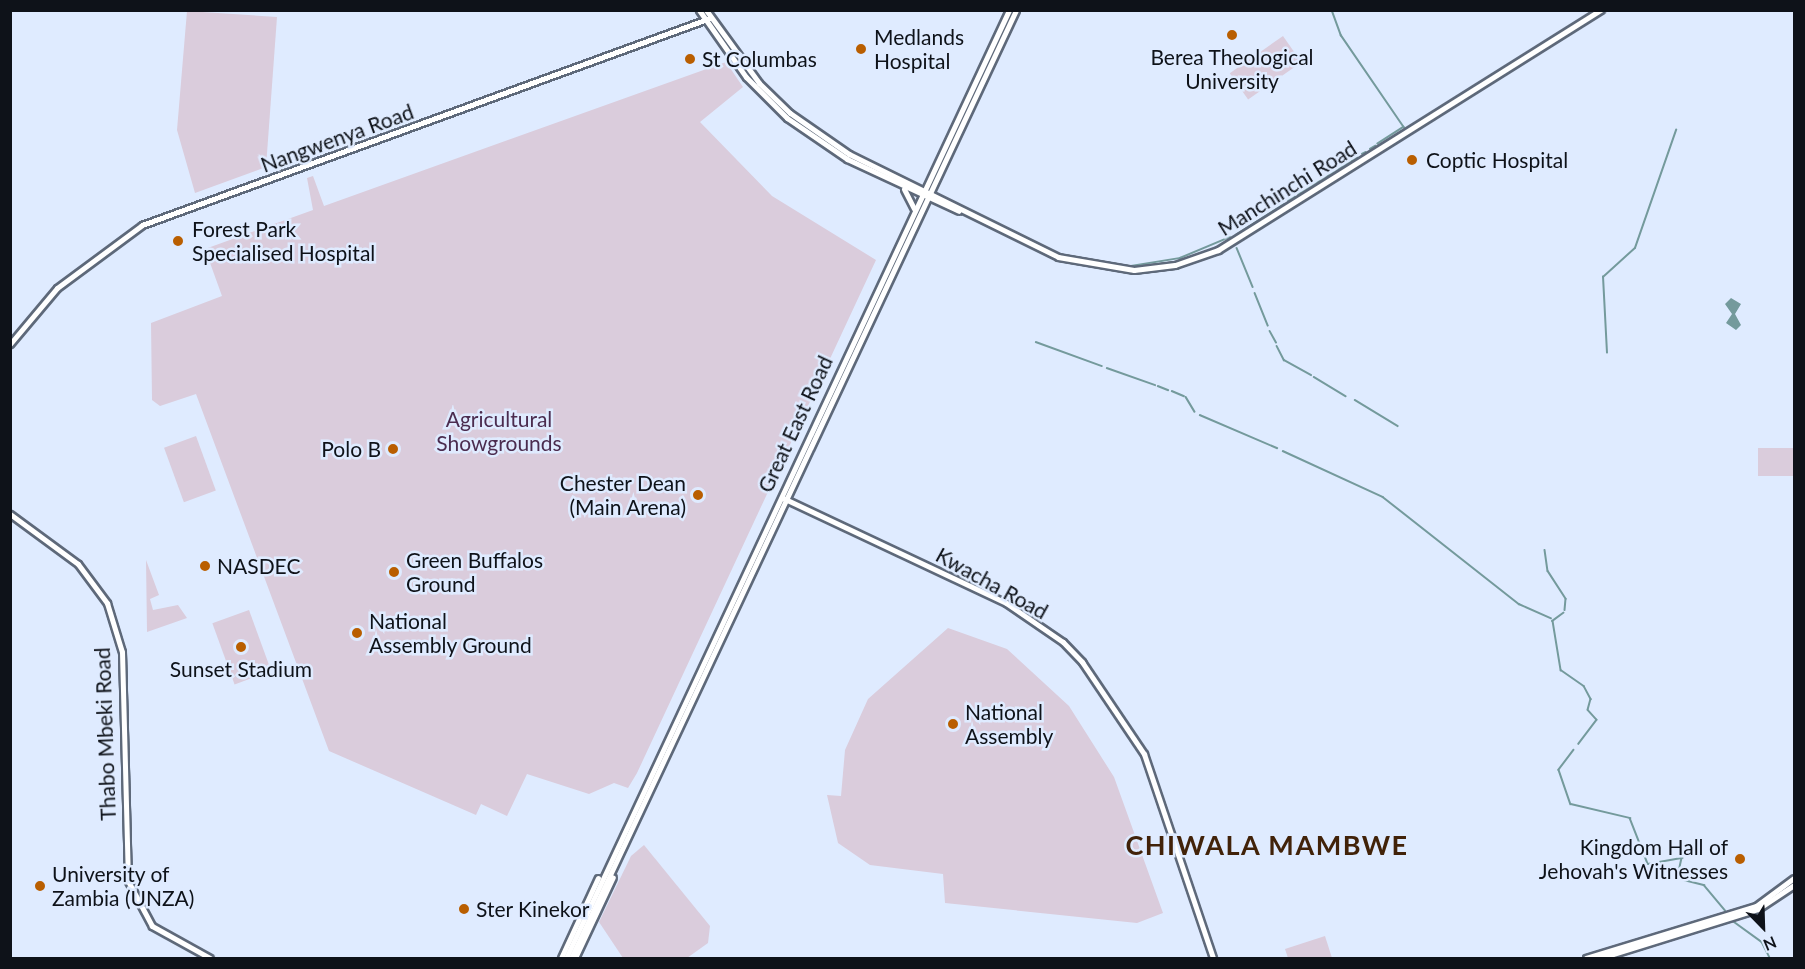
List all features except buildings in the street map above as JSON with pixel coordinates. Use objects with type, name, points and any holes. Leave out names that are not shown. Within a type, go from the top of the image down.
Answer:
[{"type":"main road","name":"Great East Road","points":[[573,958],[922,209],[927,183],[1008,10]]},
{"type":"main road","name":"Great East Road","points":[[566,958],[613,852],[914,211],[926,194],[1016,10]]},
{"type":"main road","name":"Manchinchi Road","points":[[926,194],[1087,265],[1144,269],[1191,260],[1231,242],[1601,10]]},
{"type":"main road","points":[[696,24],[702,11],[750,74],[790,113],[849,154],[917,187],[926,194]]},
{"type":"main road","points":[[708,19],[746,77],[787,118],[847,159],[902,187],[926,194]]},
{"type":"main road","name":"Nangwenya Road","points":[[10,344],[57,288],[142,225],[708,19]]},
{"type":"main road","points":[[917,187],[927,183]]},
{"type":"main road","points":[[902,187],[914,211]]},
{"type":"main road","name":"Manchinchi Road","points":[[926,194],[950,208],[964,212]]},
{"type":"main road","points":[[922,209],[950,208]]},
{"type":"main road","name":"Kwacha Road","points":[[779,496],[1006,603],[1063,642],[1082,662],[1144,754],[1213,958]]},
{"type":"main road","name":"Thabo Mbeki Road","points":[[10,514],[78,564],[106,603],[122,652],[128,881],[152,926],[210,958]]},
{"type":"main road","name":"Great East Road","points":[[561,958],[613,852]]},
{"type":"main road","points":[[1586,958],[1756,906],[1794,878]]},
{"type":"main road","points":[[1600,958],[1758,909],[1794,885]]},
{"type":"green space","points":[[187,11],[277,17],[266,167],[195,193],[177,130]]},
{"type":"green space","points":[[1283,36],[1301,62],[1248,99],[1230,73]]},
{"type":"green space","name":"Agricultural Showgrounds","points":[[726,62],[743,87],[700,122],[772,196],[876,260],[637,773],[628,788],[614,783],[589,794],[527,774],[507,816],[481,804],[476,815],[329,751],[196,394],[160,406],[152,400],[151,323],[222,296],[205,249],[313,210],[307,178],[313,176],[324,206]]},
{"type":"green space","points":[[196,436],[216,491],[184,502],[164,448]]},
{"type":"green space","points":[[1758,448],[1794,448],[1794,476],[1758,476]]},
{"type":"green space","points":[[146,560],[159,595],[150,599],[153,610],[178,605],[187,618],[147,632]]},
{"type":"green space","name":"Sunset Stadium","points":[[249,610],[271,671],[235,684],[212,623]]},
{"type":"green space","points":[[948,628],[1007,649],[1069,706],[1114,777],[1163,913],[1137,923],[945,903],[943,874],[870,865],[838,843],[827,795],[841,796],[845,750],[868,699]]},
{"type":"green space","points":[[644,845],[710,926],[708,943],[687,958],[623,958],[599,922],[631,856]]},
{"type":"green space","points":[[1325,936],[1332,958],[1288,958],[1285,949]]},
{"type":"shaded area","points":[[1731,298],[1741,304],[1735,314],[1741,325],[1736,330],[1726,323],[1732,314],[1725,304]]},
{"type":"waterway","points":[[1332,10],[1341,35],[1404,127],[1378,144]]},
{"type":"waterway","points":[[1607,353],[1603,277],[1635,248],[1676,130]]},
{"type":"waterway","points":[[1370,149],[1375,146]]},
{"type":"waterway","points":[[1362,154],[1366,152]]},
{"type":"waterway","points":[[1298,195],[1357,158]]},
{"type":"waterway","points":[[1288,201],[1295,197]]},
{"type":"waterway","points":[[1236,235],[1284,204]]},
{"type":"waterway","points":[[1125,267],[1180,258],[1230,237]]},
{"type":"waterway","points":[[1237,248],[1253,287]]},
{"type":"waterway","points":[[1255,293],[1268,325]]},
{"type":"waterway","points":[[1270,331],[1276,342]]},
{"type":"waterway","points":[[1036,342],[1102,366]]},
{"type":"waterway","points":[[1277,346],[1284,360],[1311,375]]},
{"type":"waterway","points":[[1107,368],[1155,385]]},
{"type":"waterway","points":[[1314,377],[1346,396]]},
{"type":"waterway","points":[[1158,386],[1168,390]]},
{"type":"waterway","points":[[1172,391],[1184,396]]},
{"type":"waterway","points":[[1186,397],[1195,412]]},
{"type":"waterway","points":[[1355,400],[1398,426]]},
{"type":"waterway","points":[[1200,415],[1277,448]]},
{"type":"waterway","points":[[1283,451],[1383,497],[1519,604],[1551,618]]},
{"type":"waterway","points":[[1545,550],[1548,571],[1566,599],[1565,610]]},
{"type":"waterway","points":[[1564,613],[1553,621],[1561,670],[1584,686],[1591,699],[1588,710],[1597,720],[1579,744]]},
{"type":"waterway","points":[[1574,750],[1559,770],[1571,804],[1630,818],[1648,864],[1682,858],[1679,872],[1684,880],[1704,885],[1725,910]]},
{"type":"waterway","points":[[1733,921],[1762,942],[1770,958]]},
{"type":"place","name":"Berea Theological University","points":[[1232,35]]},
{"type":"place","name":"Medlands Hospital","points":[[861,49]]},
{"type":"place","name":"St Columbas","points":[[690,59]]},
{"type":"place","name":"Coptic Hospital","points":[[1412,160]]},
{"type":"place","name":"Forest Park Specialised Hospital","points":[[178,241]]},
{"type":"place","name":"Polo B","points":[[393,449]]},
{"type":"place","name":"Chester Dean (Main Arena)","points":[[698,495]]},
{"type":"place","name":"NASDEC","points":[[205,566]]},
{"type":"place","name":"Green Buffalos Ground","points":[[394,572]]},
{"type":"place","name":"National Assembly Ground","points":[[357,633]]},
{"type":"place","name":"Sunset Stadium","points":[[241,647]]},
{"type":"place","name":"National Assembly","points":[[953,724]]},
{"type":"place","name":"Kingdom Hall of Jehovah's Witnesses","points":[[1740,859]]},
{"type":"place","name":"University of Zambia (UNZA)","points":[[40,886]]},
{"type":"place","name":"Ster Kinekor","points":[[464,909]]},
{"type":"district","name":"CHIWALA MAMBWE","points":[[1267,845]]}]
